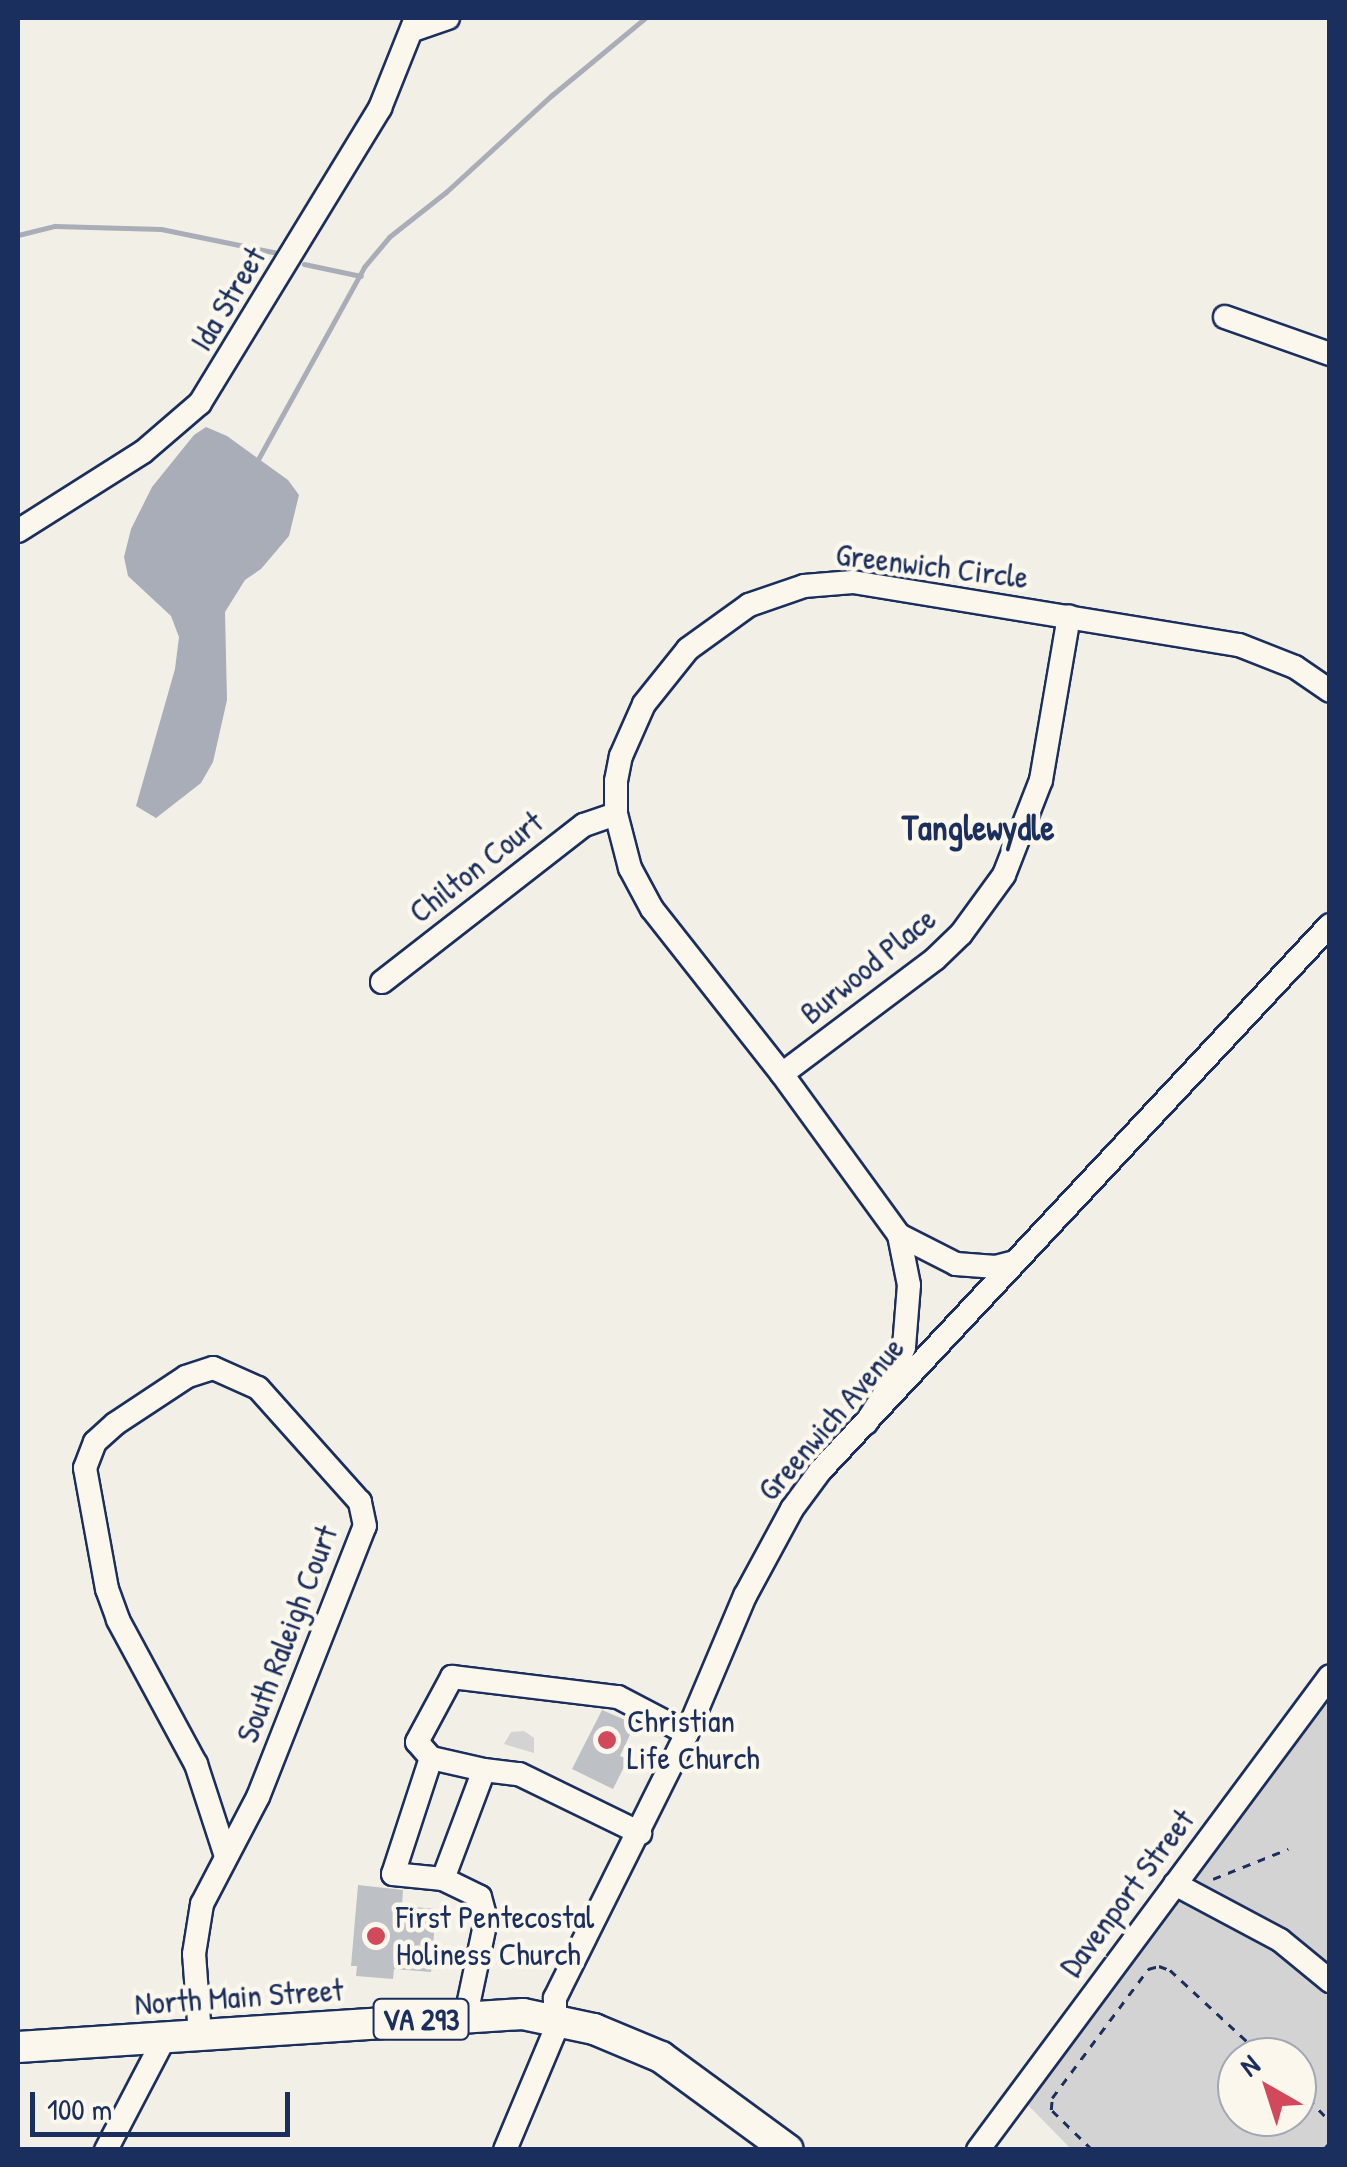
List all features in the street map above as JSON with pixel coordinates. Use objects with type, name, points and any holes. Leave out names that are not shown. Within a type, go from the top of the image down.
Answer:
[{"type":"main road","name":"North Main Street","points":[[18,2047],[523,2014],[594,2029],[660,2057],[775,2146]]},
{"type":"street","points":[[414,24],[448,18]]},
{"type":"street","name":"Ida Street","points":[[18,531],[143,452],[200,403],[372,123],[414,24]]},
{"type":"street","points":[[1225,317],[1330,354]]},
{"type":"street","name":"Greenwich Circle","points":[[866,1423],[889,1386],[904,1347],[908,1285],[899,1235],[782,1074],[652,909],[630,868],[616,814],[621,756],[644,704],[688,649],[720,623],[764,599],[804,586],[852,582],[1239,645],[1295,667],[1330,691]]},
{"type":"street","name":"Burwood Place","points":[[782,1074],[935,959],[961,934],[1004,875],[1041,780],[1069,616]]},
{"type":"street","name":"Chilton Court","points":[[382,982],[584,825],[616,814]]},
{"type":"street","points":[[1015,1262],[1330,925]]},
{"type":"street","name":"Greenwich Circle","points":[[899,1235],[956,1264],[996,1267],[1015,1262]]},
{"type":"street","name":"Greenwich Avenue","points":[[504,2150],[557,2020],[556,1998],[687,1733],[766,1551],[820,1471],[1015,1262]]},
{"type":"street","name":"South Raleigh Court","points":[[200,2034],[196,1929],[225,1853],[258,1797],[365,1526],[360,1502],[271,1402],[241,1377],[224,1370],[200,1370],[115,1424],[95,1442],[86,1462],[107,1589],[118,1620],[196,1764],[225,1853]]},
{"type":"street","name":"Davenport Street","points":[[978,2150],[1330,1676]]},
{"type":"street","points":[[640,1833],[519,1774],[431,1758],[417,1742],[452,1677],[618,1697],[687,1733]]},
{"type":"street","points":[[431,1758],[393,1874],[444,1879],[480,1898],[486,1920],[466,2016]]},
{"type":"street","points":[[444,1879],[484,1770]]},
{"type":"street","points":[[1175,1884],[1280,1940],[1330,1981]]},
{"type":"street","points":[[106,2150],[165,2037]]},
{"type":"path","points":[[1198,1894],[1217,1874],[1288,1849]]},
{"type":"path","points":[[1092,2150],[1052,2110],[1052,2098],[1148,1969],[1159,1966],[1170,1970],[1242,2037]]},
{"type":"path","points":[[1323,2150],[1330,2142]]},
{"type":"shaded area","points":[[206,427],[227,436],[288,480],[299,495],[289,536],[261,569],[245,580],[225,612],[227,700],[213,762],[201,783],[156,818],[136,806],[175,669],[179,637],[171,616],[128,576],[124,557],[131,529],[152,487],[194,435]]},
{"type":"shaded area","points":[[1329,1695],[1329,2149],[1071,2149],[1027,2104]]},
{"type":"shaded area","points":[[524,1731],[534,1738],[534,1753],[504,1744],[511,1732]]},
{"type":"building","name":"Christian Life Church","points":[[602,1710],[635,1724],[620,1756],[628,1759],[613,1789],[572,1769]]},
{"type":"building","points":[[358,1885],[403,1890],[402,1906],[436,1909],[431,1972],[394,1969],[393,1979],[356,1976],[357,1966],[351,1966]]},
{"type":"waterway","points":[[256,463],[364,267],[389,237],[645,18]]},
{"type":"waterway","points":[[18,235],[55,226],[161,229],[278,253]]},
{"type":"waterway","points":[[304,264],[361,276]]},
{"type":"place","name":"Christian Life Church","points":[[607,1740]]},
{"type":"place","name":"First Pentecostal Holiness Church","points":[[376,1936]]},
{"type":"district","name":"Tanglewydle","points":[[978,828]]}]
